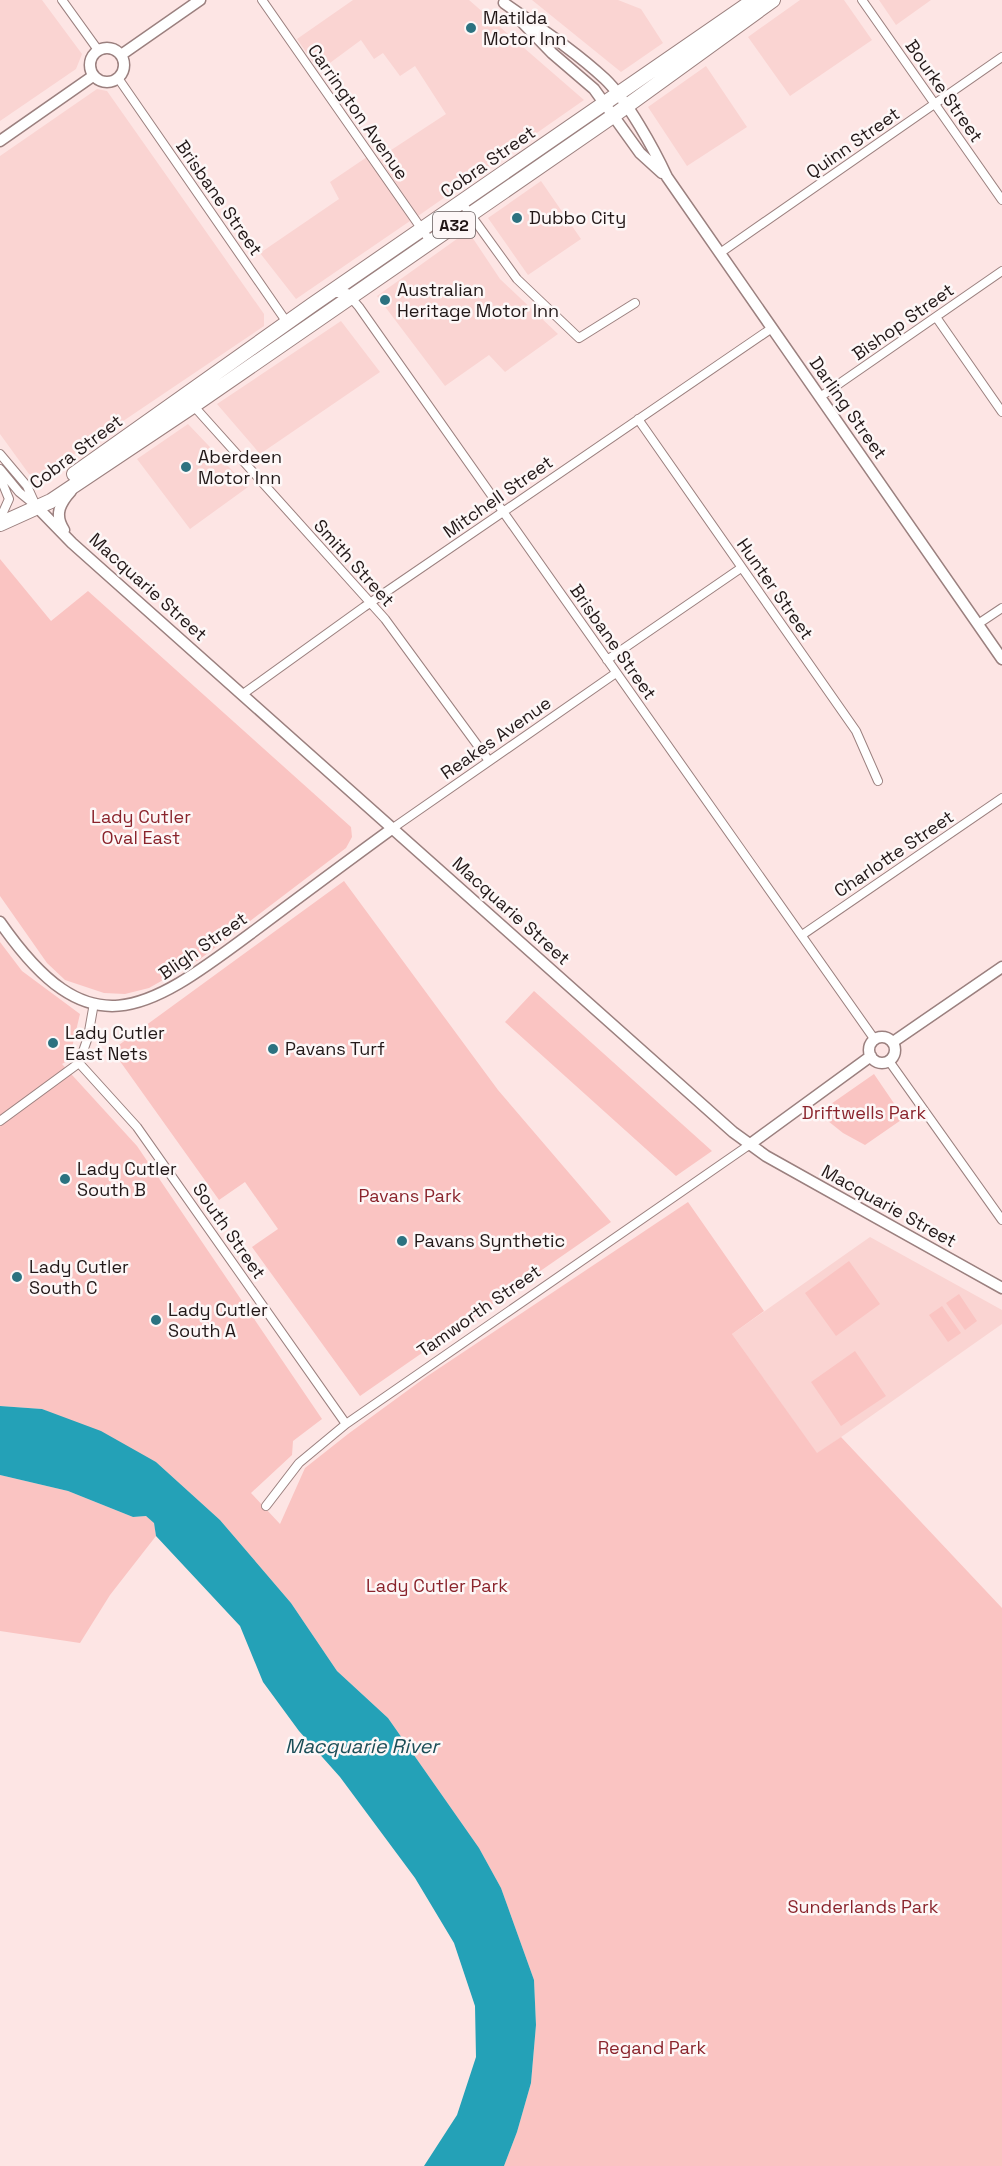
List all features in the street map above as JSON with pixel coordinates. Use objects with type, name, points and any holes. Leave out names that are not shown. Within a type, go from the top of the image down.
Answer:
[{"type":"highway","name":"Cobra Street","points":[[291,328],[312,305],[427,235],[616,94],[754,0]]},
{"type":"highway","name":"Cobra Street","points":[[466,208],[613,116],[773,0]]},
{"type":"highway","name":"Cobra Street","points":[[36,506],[51,501],[82,480],[291,328],[350,296],[427,235]]},
{"type":"highway","name":"Cobra Street","points":[[36,506],[45,494],[189,400]]},
{"type":"highway","name":"A32","points":[[0,524],[36,506]]},
{"type":"street","points":[[62,0],[98,50]]},
{"type":"street","points":[[121,55],[200,0]]},
{"type":"street","name":"Carrington Avenue","points":[[262,0],[427,235]]},
{"type":"street","name":"Bourke Street","points":[[862,0],[1002,200]]},
{"type":"street","name":"Darling Street","points":[[504,1],[559,41],[606,80],[652,145],[667,177],[1002,659]]},
{"type":"street","name":"Darling Street","points":[[504,1],[552,53],[594,89],[640,153],[667,177]]},
{"type":"street","points":[[108,48],[121,55],[124,65],[118,78],[108,83],[93,76],[89,65],[98,50],[108,48]]},
{"type":"street","name":"Quinn Street","points":[[720,253],[1002,57]]},
{"type":"street","points":[[0,141],[93,76]]},
{"type":"street","name":"Brisbane Street","points":[[118,78],[291,328]]},
{"type":"street","points":[[466,208],[517,279],[579,338],[635,303]]},
{"type":"street","name":"Bishop Street","points":[[820,397],[1002,271]]},
{"type":"street","points":[[312,305],[339,292],[350,296]]},
{"type":"street","name":"Brisbane Street","points":[[350,296],[875,1040]]},
{"type":"street","points":[[936,317],[1002,412]]},
{"type":"street","name":"Mitchell Street","points":[[243,694],[371,603],[772,328]]},
{"type":"street","name":"Smith Street","points":[[189,400],[371,603],[489,761]]},
{"type":"street","name":"Hunter Street","points":[[638,419],[856,731],[878,781]]},
{"type":"street","name":"Macquarie Street","points":[[0,454],[27,486],[36,506]]},
{"type":"street","name":"Macquarie Street","points":[[0,469],[19,492],[72,543],[748,1145],[1002,1288]]},
{"type":"street","points":[[0,477],[9,499],[0,519]]},
{"type":"street","points":[[72,543],[61,526],[58,515],[62,503],[82,480]]},
{"type":"street","points":[[608,660],[741,568]]},
{"type":"street","points":[[978,624],[1002,608]]},
{"type":"street","name":"Reakes Avenue","points":[[393,828],[616,673]]},
{"type":"street","name":"Charlotte Street","points":[[802,935],[1002,798]]},
{"type":"street","name":"Bligh Street","points":[[0,922],[26,958],[52,984],[67,993],[94,1003],[114,1006],[132,1004],[152,999],[173,989],[393,828]]},
{"type":"street","points":[[893,1042],[1002,967]]},
{"type":"street","points":[[0,1121],[59,1080],[79,1063],[88,1037],[94,1003]]},
{"type":"street","points":[[889,1061],[878,1062],[871,1056],[870,1049],[875,1040],[882,1037],[893,1042]]},
{"type":"street","points":[[889,1061],[895,1050],[893,1042]]},
{"type":"street","name":"Tamworth Street","points":[[266,1506],[299,1462],[346,1424],[748,1145],[871,1056]]},
{"type":"street","points":[[889,1061],[1002,1220]]},
{"type":"street","name":"South Street","points":[[79,1063],[137,1127],[346,1424]]},
{"type":"shaded area","points":[[0,0],[42,0],[82,54],[76,69],[0,121]]},
{"type":"shaded area","points":[[353,0],[469,0],[584,100],[418,216],[379,158],[446,114],[415,66],[400,76],[383,53],[374,59],[361,40],[319,71],[297,39]]},
{"type":"shaded area","points":[[532,0],[618,0],[641,9],[663,43],[621,72]]},
{"type":"shaded area","points":[[800,0],[844,0],[872,40],[790,96],[748,37]]},
{"type":"shaded area","points":[[879,0],[931,0],[896,25]]},
{"type":"shaded area","points":[[706,66],[747,127],[687,166],[648,107]]},
{"type":"shaded area","points":[[97,89],[107,91],[264,314],[264,326],[40,477],[29,474],[0,434],[0,156]]},
{"type":"shaded area","points":[[367,157],[410,221],[296,299],[260,253],[339,199],[330,182]]},
{"type":"shaded area","points":[[541,181],[581,239],[528,275],[488,218]]},
{"type":"shaded area","points":[[468,231],[500,279],[558,334],[505,372],[489,355],[445,386],[377,296]]},
{"type":"shaded area","points":[[341,321],[380,372],[260,454],[217,404]]},
{"type":"shaded area","points":[[188,424],[248,487],[190,529],[137,459]]},
{"type":"shaded area","points":[[870,1237],[1002,1310],[1002,1324],[817,1454],[732,1334]]},
{"type":"green space","name":"Lady Cutler Oval East","points":[[0,559],[51,621],[88,591],[351,827],[352,837],[346,848],[200,959],[149,988],[125,994],[104,993],[65,980],[47,963],[0,896]]},
{"type":"green space","name":"Pavans Park","points":[[344,881],[498,1090],[611,1222],[360,1396],[252,1247],[278,1229],[245,1182],[219,1200],[112,1050]]},
{"type":"green space","points":[[0,942],[22,971],[80,1014],[69,1060],[62,1064],[137,1146],[322,1419],[293,1441],[292,1455],[251,1493],[280,1524],[305,1468],[348,1434],[426,1377],[688,1202],[764,1311],[732,1334],[817,1453],[841,1437],[1002,1608],[1002,2166],[504,2166],[517,2132],[531,2083],[536,2025],[534,1980],[501,1888],[479,1848],[388,1718],[337,1671],[291,1603],[220,1520],[156,1462],[42,1409],[0,1406]]},
{"type":"green space","points":[[534,991],[712,1151],[676,1176],[505,1022]]},
{"type":"green space","name":"Driftwells Park","points":[[874,1074],[904,1118],[865,1145],[843,1133],[818,1113]]},
{"type":"green space","points":[[849,1261],[880,1304],[836,1336],[805,1293]]},
{"type":"green space","points":[[959,1294],[977,1321],[965,1330],[946,1303]]},
{"type":"green space","points":[[942,1306],[961,1333],[948,1342],[929,1315]]},
{"type":"green space","points":[[855,1351],[886,1396],[841,1426],[811,1382]]},
{"type":"green space","points":[[0,1475],[68,1491],[133,1517],[146,1516],[154,1522],[156,1536],[110,1595],[80,1643],[0,1631]]},
{"type":"water","name":"Macquarie River","points":[[0,1406],[42,1409],[101,1431],[156,1462],[220,1520],[291,1603],[337,1671],[388,1718],[479,1848],[501,1888],[534,1980],[536,2025],[531,2083],[517,2132],[504,2166],[424,2166],[457,2115],[476,2057],[475,2006],[454,1943],[415,1878],[340,1777],[299,1731],[263,1682],[240,1626],[156,1536],[154,1523],[146,1516],[133,1517],[68,1491],[0,1475]]},
{"type":"place","name":"Matilda Motor Inn","points":[[471,28]]},
{"type":"place","name":"Dubbo City","points":[[517,218]]},
{"type":"place","name":"Australian Heritage Motor Inn","points":[[385,300]]},
{"type":"place","name":"Aberdeen Motor Inn","points":[[186,467]]},
{"type":"place","name":"Lady Cutler East Nets","points":[[53,1043]]},
{"type":"place","name":"Pavans Turf","points":[[273,1049]]},
{"type":"place","name":"Lady Cutler South B","points":[[65,1179]]},
{"type":"place","name":"Pavans Synthetic","points":[[402,1241]]},
{"type":"place","name":"Lady Cutler South C","points":[[17,1277]]},
{"type":"place","name":"Lady Cutler South A","points":[[156,1320]]},
{"type":"park label","name":"Lady Cutler Park","points":[[437,1586]]},
{"type":"park label","name":"Sunderlands Park","points":[[863,1907]]},
{"type":"park label","name":"Regand Park","points":[[652,2048]]}]
